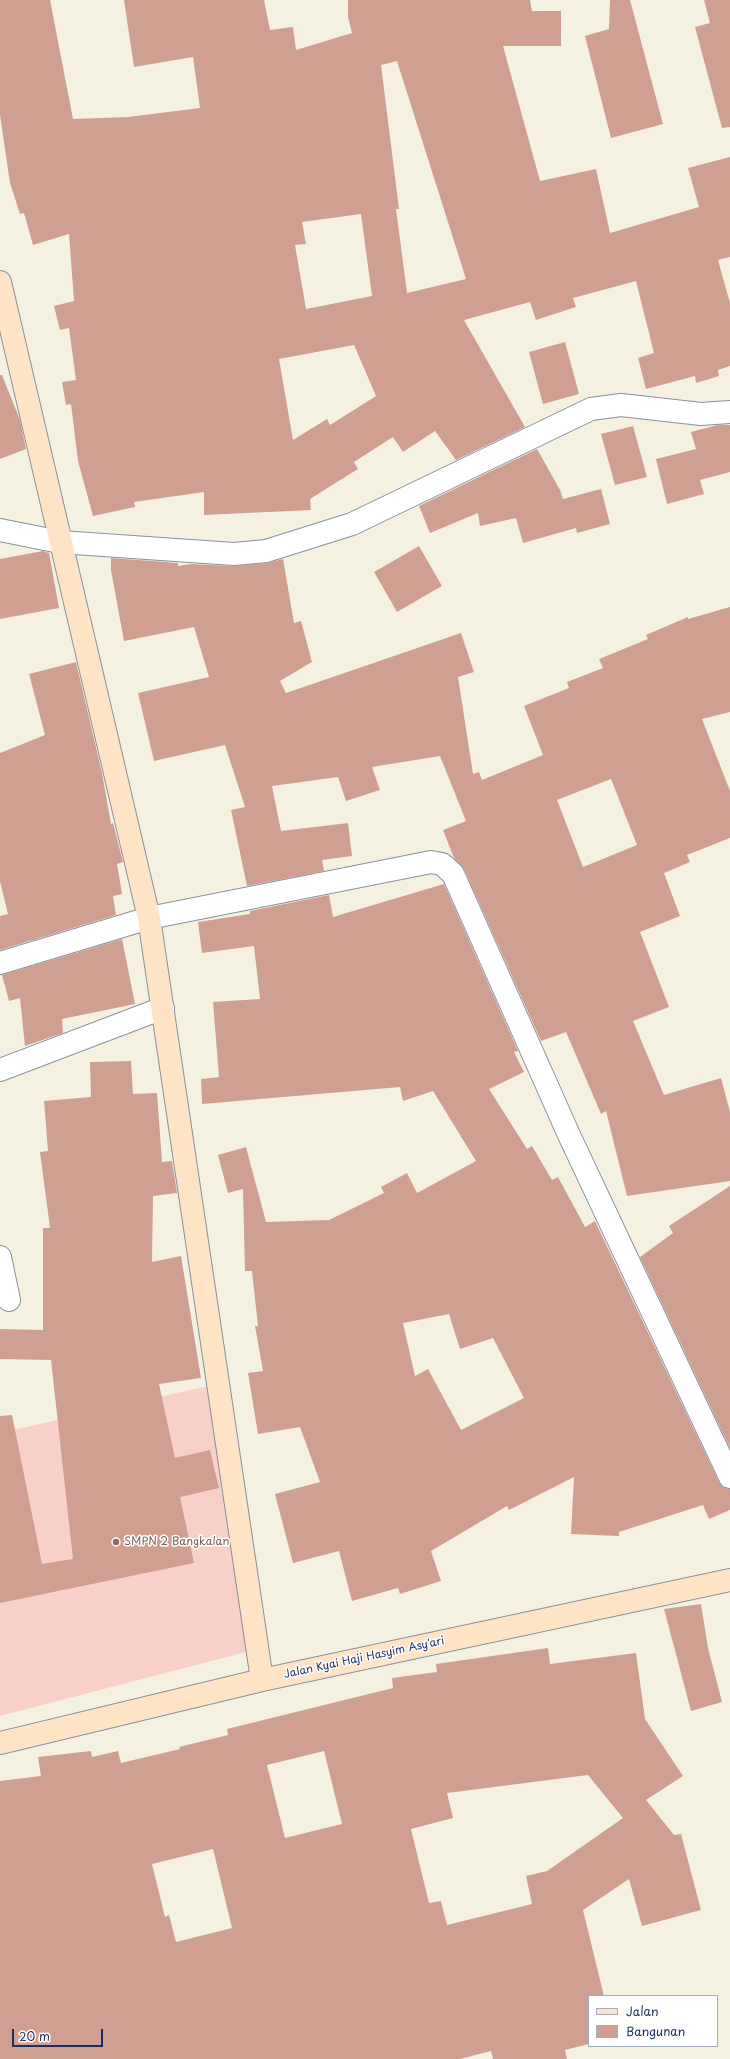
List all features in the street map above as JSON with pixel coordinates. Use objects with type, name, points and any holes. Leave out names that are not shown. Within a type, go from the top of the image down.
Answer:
[{"type":"street","points":[[0,282],[149,918],[262,1680]]},
{"type":"street","points":[[0,530],[60,542],[234,554],[266,551],[352,524],[591,409],[621,406],[702,414],[730,412]]},
{"type":"street","points":[[0,963],[149,918],[431,862],[442,864],[453,874],[569,1135],[730,1477]]},
{"type":"street","points":[[0,1070],[163,1008]]},
{"type":"street","points":[[0,1257],[9,1300]]},
{"type":"street","name":"Jalan Kyai Haji Hasyim Asy'ari","points":[[0,1743],[262,1680],[730,1580]]},
{"type":"shaded area","name":"SMPN 2 Bangkalan","points":[[212,1385],[246,1652],[0,1716],[0,1433]]},
{"type":"building","points":[[0,0],[50,0],[73,119],[128,117],[200,108],[193,57],[134,67],[124,0],[264,0],[270,30],[293,27],[296,50],[352,33],[348,17],[348,0],[530,0],[532,11],[561,11],[561,46],[503,46],[540,181],[596,169],[610,233],[699,207],[688,168],[730,157],[730,257],[718,260],[730,303],[730,366],[718,370],[719,376],[696,383],[695,376],[646,389],[638,358],[654,353],[636,281],[573,298],[576,307],[536,320],[530,302],[464,320],[525,427],[456,460],[435,431],[403,452],[393,437],[354,462],[358,469],[310,499],[311,510],[204,515],[204,492],[134,502],[135,507],[93,516],[78,461],[71,404],[66,405],[62,382],[76,380],[69,328],[60,330],[54,306],[74,301],[69,234],[33,245],[24,213],[20,214],[10,183],[0,115]],"holes":[[[397,61],[466,279],[407,293],[396,209],[399,209],[381,65]],[[361,214],[372,296],[306,309],[295,245],[306,244],[302,222]],[[354,345],[376,396],[330,425],[327,419],[293,440],[279,359]]]},
{"type":"building","points":[[610,0],[630,0],[663,124],[611,138],[585,36],[609,29]]},
{"type":"building","points":[[704,0],[730,0],[730,127],[722,128],[695,27],[710,23]]},
{"type":"building","points":[[565,342],[579,394],[543,404],[529,352]]},
{"type":"building","points":[[0,375],[2,375],[20,420],[26,449],[0,459]]},
{"type":"building","points":[[718,425],[730,425],[730,472],[700,480],[704,494],[667,504],[656,459],[696,449],[691,432]]},
{"type":"building","points":[[633,426],[647,477],[615,485],[601,434]]},
{"type":"building","points":[[537,449],[560,490],[563,499],[601,489],[610,524],[577,533],[576,528],[523,543],[516,518],[480,526],[478,513],[430,533],[419,506]]},
{"type":"building","points":[[419,546],[442,586],[397,612],[374,572]]},
{"type":"building","points":[[43,551],[49,553],[59,608],[0,619],[0,559]]},
{"type":"building","points":[[111,558],[178,563],[178,566],[191,564],[233,566],[267,563],[283,559],[294,623],[301,621],[312,662],[280,681],[286,693],[461,633],[474,672],[458,677],[473,774],[479,772],[482,780],[543,755],[524,706],[569,688],[567,682],[603,668],[599,659],[648,639],[646,635],[688,617],[688,619],[730,607],[730,712],[702,719],[730,791],[730,838],[687,855],[690,862],[664,873],[680,916],[640,932],[669,1007],[633,1021],[664,1095],[721,1078],[730,1112],[730,1181],[627,1196],[606,1111],[601,1114],[566,1032],[541,1041],[464,869],[454,858],[443,830],[466,821],[440,756],[372,767],[380,790],[346,801],[338,777],[272,786],[281,831],[348,823],[352,856],[322,860],[324,871],[247,886],[231,810],[245,807],[225,745],[154,761],[138,693],[209,677],[194,627],[124,641],[111,570]],"holes":[[[611,779],[637,845],[583,867],[557,800]]]},
{"type":"building","points":[[76,662],[102,773],[111,824],[113,823],[123,862],[117,864],[122,894],[113,896],[116,915],[0,950],[0,916],[8,914],[0,881],[0,753],[45,735],[29,674]]},
{"type":"building","points":[[444,884],[518,1051],[514,1052],[524,1072],[489,1089],[527,1149],[532,1146],[552,1180],[558,1177],[585,1227],[595,1221],[719,1482],[723,1487],[730,1489],[730,1510],[709,1519],[703,1505],[619,1532],[619,1536],[571,1534],[574,1477],[509,1510],[507,1506],[431,1551],[441,1581],[400,1594],[398,1588],[352,1601],[339,1551],[293,1563],[275,1494],[320,1482],[300,1427],[258,1434],[248,1373],[263,1371],[255,1326],[258,1326],[252,1271],[245,1271],[243,1189],[228,1193],[218,1155],[246,1147],[266,1222],[329,1220],[384,1193],[381,1187],[407,1173],[417,1193],[476,1161],[433,1091],[403,1101],[400,1087],[202,1104],[201,1079],[219,1077],[213,1002],[260,999],[254,946],[202,953],[198,922],[250,914],[250,911],[329,895],[333,917]],"holes":[[[449,1314],[460,1349],[493,1338],[524,1398],[461,1430],[428,1369],[415,1376],[403,1323]]]},
{"type":"building","points":[[122,939],[135,1004],[62,1019],[63,1033],[25,1046],[20,998],[9,1001],[2,975]]},
{"type":"building","points":[[131,1061],[133,1094],[157,1093],[162,1162],[172,1161],[177,1193],[153,1196],[152,1262],[181,1256],[201,1378],[159,1384],[175,1458],[210,1450],[219,1488],[180,1497],[194,1563],[0,1603],[0,1416],[12,1415],[42,1564],[73,1559],[51,1360],[0,1359],[0,1329],[43,1330],[43,1228],[50,1228],[40,1152],[48,1151],[44,1101],[91,1097],[90,1062]]},
{"type":"building","points":[[730,1186],[730,1448],[640,1257],[673,1233],[669,1226]]},
{"type":"building","points":[[701,1604],[708,1648],[722,1702],[691,1711],[664,1609]]},
{"type":"building","points":[[548,1648],[550,1664],[636,1653],[645,1719],[683,1776],[646,1800],[674,1835],[681,1834],[701,1910],[642,1926],[629,1879],[583,1910],[604,1995],[588,1995],[588,2044],[565,2050],[567,2059],[493,2059],[491,2051],[460,2059],[0,2059],[0,1781],[41,1776],[38,1757],[91,1751],[92,1757],[118,1751],[121,1763],[180,1749],[179,1747],[228,1735],[227,1729],[393,1688],[392,1678],[437,1672],[436,1664]],"holes":[[[324,1751],[342,1824],[285,1838],[267,1765]],[[588,1775],[623,1818],[547,1871],[526,1876],[532,1904],[447,1925],[441,1901],[429,1903],[411,1829],[453,1818],[447,1793]],[[213,1849],[232,1928],[176,1942],[169,1915],[165,1917],[152,1864]]]},
{"type":"place","name":"SMPN 2 Bangkalan","points":[[116,1542]]}]
